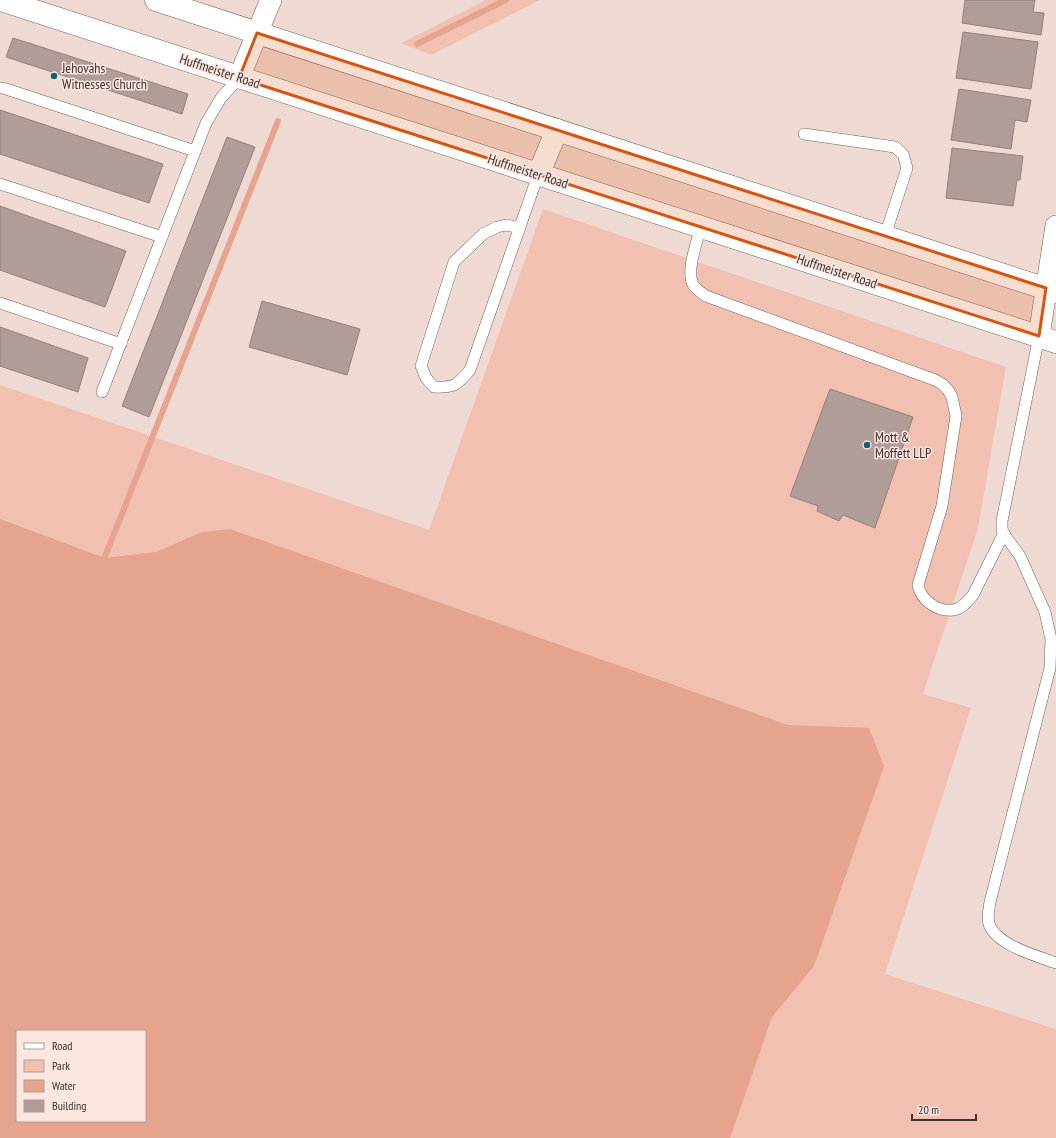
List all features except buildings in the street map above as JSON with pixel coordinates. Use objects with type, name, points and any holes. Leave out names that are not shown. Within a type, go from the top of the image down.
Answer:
[{"type":"main road","name":"Huffmeister Road","points":[[1,0],[1047,340]]},
{"type":"main road","points":[[156,0],[1051,290]]},
{"type":"main road","points":[[538,175],[557,130]]},
{"type":"street","points":[[239,78],[272,0]]},
{"type":"street","points":[[1047,340],[1056,226]]},
{"type":"lane","points":[[102,392],[206,124],[220,98],[239,78]]},
{"type":"lane","points":[[3,88],[195,151]]},
{"type":"lane","points":[[804,134],[895,147],[903,154],[907,168],[885,236]]},
{"type":"lane","points":[[520,228],[506,225],[497,227],[483,234],[454,262],[422,366],[426,378],[434,387],[446,388],[457,384],[470,370],[520,228],[538,175]]},
{"type":"lane","points":[[0,184],[162,237]]},
{"type":"lane","points":[[701,227],[691,267],[693,285],[698,291],[706,296],[934,380],[948,390],[952,397],[956,416],[942,506],[918,585],[922,596],[933,605],[944,610],[954,610],[967,602],[973,595],[1004,533]]},
{"type":"lane","points":[[0,303],[121,344]]},
{"type":"lane","points":[[1047,340],[1002,521],[1004,533],[1020,556],[1045,612],[1051,639],[1050,668],[990,902],[988,916],[989,924],[992,930],[1000,938],[1014,946],[1056,963]]},
{"type":"highlighted area","points":[[257,33],[1046,288],[1039,336],[239,78]]},
{"type":"green space","points":[[486,0],[540,0],[431,55],[401,43]]},
{"type":"green space","points":[[543,209],[1006,367],[978,528],[923,694],[971,708],[885,974],[1056,1029],[1056,1138],[0,1138],[0,385],[429,530]]},
{"type":"water","points":[[0,519],[105,558],[156,552],[202,532],[230,529],[788,725],[869,728],[884,766],[814,966],[772,1017],[730,1138],[0,1138]]},
{"type":"waterway","points":[[417,44],[506,0]]},
{"type":"waterway","points":[[102,564],[278,121]]},
{"type":"place","name":"Jehovahs Witnesses Church","points":[[54,76]]},
{"type":"place","name":"Mott & Moffett LLP","points":[[867,445]]}]
